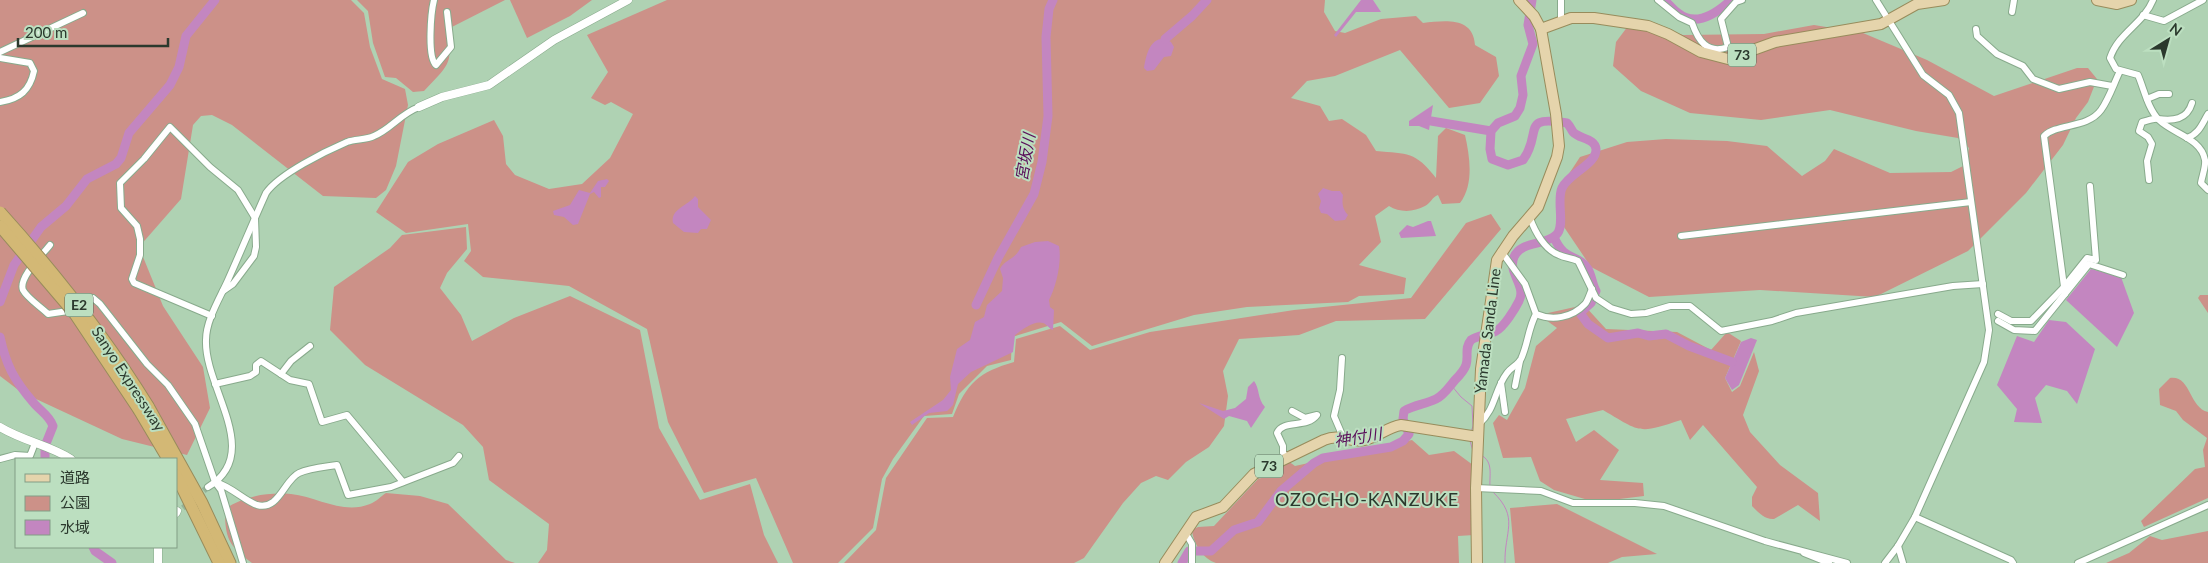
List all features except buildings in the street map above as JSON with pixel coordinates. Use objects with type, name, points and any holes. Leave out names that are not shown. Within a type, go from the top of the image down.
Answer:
[{"type":"highway","name":"Sanyo Expressway","points":[[0,212],[41,258],[81,308],[175,458]]},
{"type":"highway","name":"Sanyo Expressway","points":[[0,226],[75,314],[144,408],[168,458]]},
{"type":"highway","name":"Sanyo Expressway","points":[[178,464],[202,503],[230,563]]},
{"type":"highway","points":[[178,479],[219,563]]},
{"type":"main road","name":"Yamada Sanda Line","points":[[1477,563],[1476,488],[1478,453],[1472,437],[1479,424],[1485,337],[1497,260],[1543,198],[1557,157],[1558,128],[1541,29],[1531,13],[1519,0]]},
{"type":"main road","name":"73","points":[[1541,29],[1561,21],[1583,17],[1648,26],[1668,34],[1701,52],[1728,59],[1775,42],[1889,21],[1917,4],[1944,0]]},
{"type":"main road","points":[[2097,0],[2117,4],[2131,0]]},
{"type":"main road","name":"73","points":[[1165,563],[1196,517],[1223,507],[1248,478],[1287,457],[1331,438],[1343,437],[1367,440],[1392,426],[1406,426],[1472,437]]},
{"type":"street","points":[[434,0],[431,11],[431,38],[432,59],[436,65],[451,47],[447,12]]},
{"type":"street","points":[[208,487],[215,482],[229,464],[234,447],[215,384],[206,340],[212,316],[266,193],[277,182],[308,161],[349,141],[374,136],[398,117],[442,97],[489,85],[554,40],[628,0]]},
{"type":"street","points":[[1561,0],[1561,21]]},
{"type":"street","points":[[1658,0],[1679,17],[1692,23],[1698,39],[1704,46],[1722,50],[1728,47],[1722,19],[1736,2],[1742,0]]},
{"type":"street","points":[[1876,0],[1923,75],[1949,95],[1959,113],[1989,330],[1984,362],[1914,517],[1898,546],[1885,563]]},
{"type":"street","points":[[2012,12],[2014,0]]},
{"type":"street","points":[[2153,0],[2143,15],[2117,41],[2110,58],[2113,66],[2120,71],[2138,75],[2147,99],[2158,119],[2173,131],[2187,138],[2202,151],[2205,160],[2201,183],[2208,190]]},
{"type":"street","points":[[2143,15],[2164,21],[2204,0]]},
{"type":"street","points":[[0,52],[83,13]]},
{"type":"street","points":[[1976,29],[1977,36],[1998,54],[2023,66],[2033,79],[2059,89],[2090,82],[2112,86]]},
{"type":"street","points":[[0,58],[30,63],[34,71],[31,83],[23,94],[16,99],[0,102]]},
{"type":"street","points":[[2064,291],[2044,136],[2050,130],[2083,123],[2100,112],[2120,71]]},
{"type":"street","points":[[2147,99],[2159,94],[2169,94]]},
{"type":"street","points":[[2149,180],[2147,161],[2152,144],[2148,137],[2139,131],[2142,122],[2158,119],[2176,120],[2184,117],[2192,103]]},
{"type":"street","points":[[2187,138],[2194,136],[2201,128],[2208,114]]},
{"type":"street","points":[[212,316],[134,283],[132,279],[140,255],[140,238],[137,226],[121,208],[120,183],[144,159],[170,127],[210,167],[238,190],[255,218],[256,247],[254,256],[233,284],[223,291]]},
{"type":"street","points":[[2015,336],[2035,331],[2087,258],[2096,260],[2090,186]]},
{"type":"street","points":[[1682,236],[1971,202]]},
{"type":"street","points":[[1530,218],[1534,230],[1550,249],[1558,255],[1578,261],[1596,298],[1611,308],[1631,314],[1646,314],[1670,306],[1690,306],[1714,326],[1726,331],[1772,321],[1796,313],[1953,286],[1983,284]]},
{"type":"street","points":[[50,245],[24,276],[23,291],[48,314],[68,311],[85,297],[92,298],[100,304],[147,364],[168,385],[195,424],[215,482],[221,490],[243,563]]},
{"type":"street","points":[[1502,251],[1526,284],[1536,314],[1529,328],[1527,342],[1520,361],[1516,386]]},
{"type":"street","points":[[2035,331],[2014,330],[1998,317],[2010,321],[2031,321],[2064,291],[2089,264],[2123,275]]},
{"type":"street","points":[[1536,314],[1548,319],[1562,318],[1585,304],[1592,289]]},
{"type":"street","points":[[281,374],[292,361],[310,346]]},
{"type":"street","points":[[1342,358],[1340,390],[1334,416],[1343,437]]},
{"type":"street","points":[[1479,424],[1490,414],[1501,383],[1508,372],[1520,361]]},
{"type":"street","points":[[215,384],[250,376],[256,372],[256,365],[261,362],[290,380],[309,384],[322,422],[347,415],[403,482]]},
{"type":"street","points":[[1501,383],[1505,412]]},
{"type":"street","points":[[1287,457],[1283,453],[1283,446],[1277,434],[1279,429],[1284,426],[1308,422],[1317,415],[1305,418],[1292,410]]},
{"type":"street","points":[[0,427],[69,458]]},
{"type":"street","points":[[0,459],[15,455],[30,456],[37,444]]},
{"type":"street","points":[[215,482],[228,486],[257,505],[278,498],[297,474],[337,464],[348,495],[391,487],[453,463],[459,456]]},
{"type":"street","points":[[1476,488],[1541,491],[1573,503],[1635,503],[1664,506],[1799,550],[1847,563]]},
{"type":"street","points":[[2078,563],[2208,505]]},
{"type":"street","points":[[1914,517],[2011,560],[2013,563]]},
{"type":"street","points":[[1185,532],[1192,544],[1192,563]]},
{"type":"street","points":[[1898,546],[1903,563]]},
{"type":"street","points":[[158,548],[158,563]]},
{"type":"street","points":[[1799,550],[1810,557],[1829,563]]},
{"type":"green space","points":[[0,0],[351,0],[364,13],[370,47],[382,79],[405,89],[408,105],[396,166],[386,190],[376,198],[323,196],[232,125],[212,115],[201,116],[193,125],[181,199],[139,247],[163,306],[203,367],[210,408],[187,455],[122,439],[21,392],[0,376]]},
{"type":"green space","points":[[357,0],[505,0],[446,30],[450,51],[447,65],[424,91],[413,92],[396,78],[385,77],[373,43],[368,11]]},
{"type":"green space","points":[[510,0],[592,0],[570,16],[527,38]]},
{"type":"green space","points":[[667,0],[1325,0],[1324,12],[1335,31],[1345,33],[1381,19],[1416,16],[1423,23],[1448,21],[1463,25],[1469,29],[1475,45],[1496,57],[1499,76],[1480,103],[1449,108],[1400,50],[1335,76],[1307,81],[1291,98],[1320,106],[1329,121],[1342,119],[1366,135],[1376,151],[1404,154],[1416,158],[1436,178],[1438,136],[1446,128],[1465,135],[1470,170],[1467,188],[1460,203],[1442,204],[1438,195],[1427,205],[1416,210],[1402,211],[1389,206],[1375,216],[1381,242],[1359,265],[1406,278],[1404,294],[1359,296],[1348,302],[1247,307],[1194,315],[1092,346],[1061,322],[1012,337],[1011,360],[987,366],[959,394],[952,414],[924,416],[893,459],[882,479],[873,528],[838,563],[793,563],[756,478],[704,493],[668,422],[647,329],[569,286],[483,277],[464,261],[471,251],[468,224],[406,233],[376,212],[408,162],[438,144],[494,120],[503,136],[506,164],[515,175],[549,189],[582,184],[610,158],[633,114],[611,102],[605,105],[591,98],[608,72],[587,35]]},
{"type":"green space","points":[[1814,25],[1863,33],[1927,60],[1994,96],[2077,68],[2088,68],[2097,79],[2088,102],[2076,118],[2063,145],[2026,193],[1968,251],[1875,297],[1760,290],[1649,297],[1591,267],[1562,224],[1559,189],[1580,157],[1627,142],[1666,139],[1727,141],[1767,146],[1802,176],[1825,161],[1834,149],[1890,173],[1951,172],[1965,165],[1969,148],[1958,138],[1916,131],[1830,110],[1761,120],[1690,113],[1641,91],[1613,66],[1616,42],[1628,26],[1657,26],[1683,35],[1764,34]]},
{"type":"green space","points":[[1491,214],[1501,229],[1425,319],[1336,321],[1299,335],[1239,339],[1223,371],[1228,396],[1224,426],[1209,447],[1186,462],[1168,480],[1156,476],[1141,483],[1123,503],[1084,558],[1074,563],[844,563],[876,530],[886,478],[927,418],[953,417],[964,395],[976,380],[992,370],[1014,362],[1016,339],[1060,326],[1090,350],[1150,332],[1294,310],[1411,298],[1466,223]]},
{"type":"green space","points":[[466,227],[467,249],[447,273],[440,288],[461,315],[472,341],[514,318],[570,296],[640,330],[659,428],[700,500],[750,484],[764,535],[778,563],[538,563],[547,550],[549,524],[489,480],[483,447],[463,425],[365,365],[330,330],[334,287],[390,248],[402,235]]},
{"type":"green space","points":[[2200,295],[2208,295],[2208,313],[2198,298]]},
{"type":"green space","points":[[1584,305],[1606,329],[1677,332],[1711,350],[1727,332],[1741,341],[1725,378],[1732,392],[1740,386],[1754,352],[1759,371],[1743,415],[1750,432],[1780,465],[1818,493],[1820,521],[1798,505],[1774,519],[1762,515],[1752,506],[1752,497],[1757,487],[1703,425],[1690,440],[1681,420],[1656,428],[1640,429],[1603,410],[1566,419],[1576,442],[1594,430],[1619,450],[1600,480],[1643,483],[1644,496],[1595,502],[1554,490],[1540,481],[1531,457],[1503,458],[1493,423],[1499,415],[1507,420],[1525,388],[1536,346],[1557,328],[1539,315]]},
{"type":"green space","points":[[2170,378],[2177,378],[2182,381],[2197,405],[2208,412],[2208,498],[2144,527],[2141,521],[2195,469],[2205,467],[2203,450],[2207,438],[2183,420],[2176,411],[2160,405],[2159,389]]},
{"type":"green space","points":[[1412,440],[1429,455],[1454,451],[1473,465],[1474,535],[1458,536],[1459,563],[1216,563],[1207,558],[1197,545],[1192,530],[1198,527],[1214,526],[1258,479],[1283,471],[1282,463],[1288,461],[1295,466]]},
{"type":"green space","points":[[386,493],[420,496],[448,504],[506,560],[515,563],[252,563],[233,546],[227,534],[225,509],[248,498],[265,494],[291,494],[350,508],[370,504]]},
{"type":"green space","points":[[1557,504],[1657,554],[1622,557],[1608,563],[1515,563],[1510,508]]},
{"type":"green space","points":[[2208,531],[2208,563],[2106,563],[2129,553],[2150,536],[2162,540]]},
{"type":"water","points":[[1361,0],[1373,0],[1381,12],[1356,12],[1336,37],[1334,35]]},
{"type":"water","points":[[1166,39],[1174,47],[1171,56],[1164,57],[1154,70],[1147,71],[1144,68],[1149,49],[1156,41]]},
{"type":"water","points":[[1433,105],[1429,130],[1419,126],[1409,126],[1409,121]]},
{"type":"water","points":[[607,179],[609,181],[605,187],[601,187],[601,197],[599,198],[594,192],[590,194],[578,224],[573,225],[564,217],[554,215],[553,211],[570,205],[579,190],[590,193],[598,181]]},
{"type":"water","points":[[1323,188],[1340,191],[1343,195],[1343,205],[1348,215],[1345,220],[1335,221],[1327,214],[1321,213],[1319,208],[1321,201],[1318,194]]},
{"type":"water","points":[[695,196],[698,199],[698,207],[711,220],[707,229],[701,229],[698,233],[684,232],[673,223],[674,214]]},
{"type":"water","points":[[1431,221],[1436,236],[1401,238],[1399,233],[1407,225],[1413,227]]},
{"type":"water","points":[[1048,241],[1059,246],[1060,252],[1058,274],[1049,300],[1050,307],[1054,310],[1053,330],[1040,322],[1025,328],[1015,335],[1013,352],[971,372],[958,384],[953,405],[947,411],[929,413],[912,425],[910,422],[943,400],[951,390],[950,377],[957,349],[970,340],[975,322],[984,317],[987,305],[1002,291],[1003,278],[1000,269],[1004,263],[1015,255],[1021,247],[1035,242]]},
{"type":"water","points":[[2091,269],[2121,277],[2134,313],[2117,347],[2066,300]]},
{"type":"water","points":[[2049,320],[2066,322],[2095,349],[2077,404],[2067,391],[2046,385],[2035,398],[2042,423],[2014,422],[2017,409],[1997,385],[2017,336],[2034,342]]},
{"type":"water","points":[[1751,338],[1757,340],[1739,385],[1732,390],[1725,378],[1741,342]]},
{"type":"water","points":[[1254,381],[1265,407],[1251,428],[1247,421],[1229,416],[1224,419],[1199,403],[1223,411],[1235,408],[1246,399],[1248,387]]},
{"type":"waterway","points":[[0,302],[14,265],[41,227],[66,206],[87,179],[116,164],[121,158],[129,133],[170,85],[179,67],[186,36],[215,0]]},
{"type":"waterway","name":"宮坂川","points":[[976,305],[998,258],[1034,194],[1042,162],[1048,116],[1046,37],[1049,9],[1053,0]]},
{"type":"waterway","points":[[1165,39],[1192,16],[1207,0]]},
{"type":"waterway","name":"神付川","points":[[1182,563],[1189,551],[1211,551],[1234,530],[1258,522],[1281,491],[1314,463],[1323,458],[1391,447],[1403,441],[1409,434],[1403,419],[1404,411],[1436,399],[1444,393],[1465,367],[1467,349],[1471,340],[1499,329],[1515,308],[1519,301],[1521,290],[1513,268],[1514,257],[1522,248],[1545,241],[1556,235],[1559,231],[1561,220],[1560,193],[1562,188],[1570,178],[1588,164],[1596,149],[1593,143],[1573,132],[1567,123],[1552,121],[1537,124],[1529,150],[1523,160],[1508,165],[1492,159],[1490,149],[1491,131],[1498,123],[1515,116],[1520,108],[1523,95],[1521,76],[1533,44],[1528,25],[1532,0]]},
{"type":"waterway","points":[[1663,0],[1678,13],[1692,19],[1699,19],[1713,14],[1731,0]]},
{"type":"waterway","points":[[1431,121],[1491,131]]},
{"type":"waterway","points":[[1554,237],[1562,250],[1580,261],[1588,269],[1596,291],[1591,303],[1580,313],[1588,324],[1608,338],[1638,333],[1649,336],[1666,334],[1689,346],[1732,362]]},
{"type":"waterway","points":[[0,337],[8,364],[16,379],[53,426],[45,446],[45,458]]},
{"type":"waterway","points":[[1451,385],[1472,406],[1473,426],[1471,432]]},
{"type":"waterway","points":[[1470,441],[1473,451]]},
{"type":"waterway","points":[[1481,455],[1488,461],[1490,487]]},
{"type":"waterway","points":[[1493,492],[1501,501],[1508,517],[1509,525],[1505,563]]},
{"type":"waterway","points":[[94,548],[112,563]]},
{"type":"tunnel","points":[[183,508],[208,487]]},
{"type":"district","name":"OZOCHO-KANZUKE","points":[[1367,500]]}]
